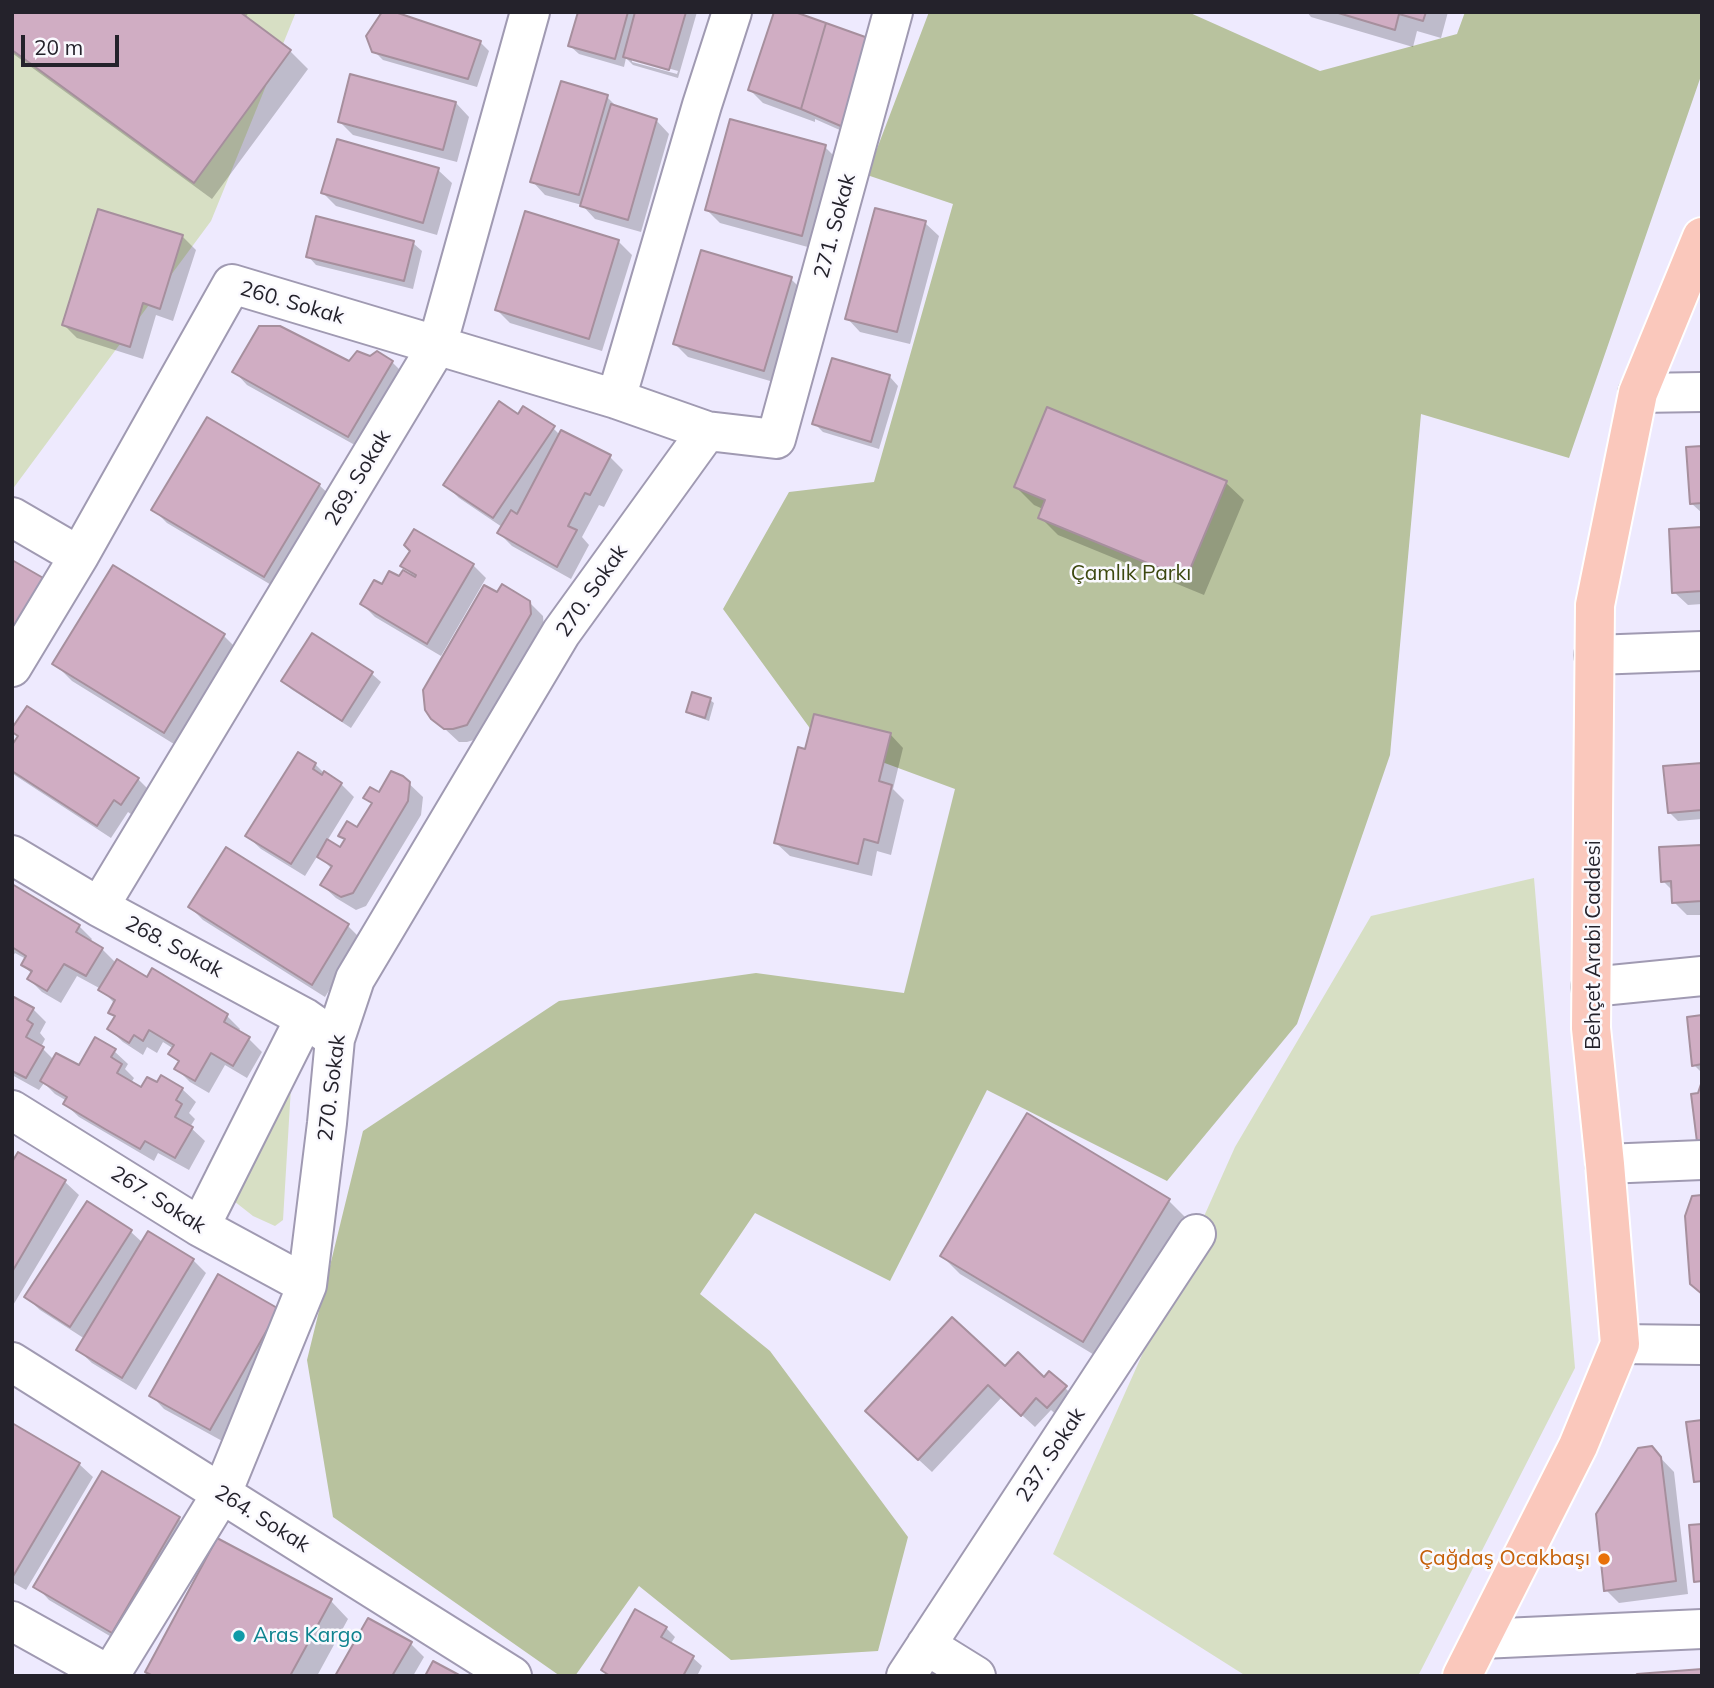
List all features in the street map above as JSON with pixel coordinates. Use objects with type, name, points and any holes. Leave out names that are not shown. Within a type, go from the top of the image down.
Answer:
[{"type":"main road","name":"Behçet Arabi Caddesi","points":[[1462,1676],[1578,1446],[1620,1344],[1591,1028],[1595,605],[1638,393],[1702,237]]},
{"type":"street","name":"269. Sokak","points":[[99,907],[438,346],[530,12]]},
{"type":"street","points":[[616,399],[732,12]]},
{"type":"street","name":"271. Sokak","points":[[776,439],[893,12]]},
{"type":"street","name":"260. Sokak","points":[[12,667],[79,556],[232,284],[616,399],[707,431],[776,439]]},
{"type":"street","points":[[1638,393],[1702,392]]},
{"type":"street","name":"270. Sokak","points":[[110,1675],[222,1493],[307,1285],[327,1123],[320,1029],[355,979],[561,633],[707,431]]},
{"type":"street","points":[[12,517],[79,556]]},
{"type":"street","points":[[1594,655],[1702,651]]},
{"type":"street","name":"268. Sokak","points":[[12,855],[99,907],[320,1029]]},
{"type":"street","points":[[1591,986],[1702,976]]},
{"type":"street","points":[[200,1227],[320,1029]]},
{"type":"street","name":"267. Sokak","points":[[12,1110],[200,1227],[307,1285]]},
{"type":"street","points":[[1605,1164],[1702,1160]]},
{"type":"street","name":"237. Sokak","points":[[916,1661],[1196,1234]]},
{"type":"street","points":[[1620,1344],[1702,1345]]},
{"type":"street","name":"264. Sokak","points":[[12,1362],[512,1676]]},
{"type":"street","points":[[12,1621],[110,1675]]},
{"type":"street","points":[[1481,1639],[1702,1629]]},
{"type":"street","points":[[916,1661],[976,1676]]},
{"type":"green space","points":[[12,12],[296,12],[211,221],[12,490]]},
{"type":"green space","name":"Çamlık Parkı","points":[[929,12],[1188,12],[1320,71],[1457,34],[1465,12],[1702,12],[1702,73],[1569,458],[1421,414],[1390,755],[1297,1024],[1167,1181],[987,1090],[890,1281],[755,1213],[700,1294],[770,1351],[908,1537],[878,1651],[731,1660],[639,1586],[575,1676],[560,1676],[333,1517],[307,1360],[363,1131],[559,1001],[756,973],[904,993],[955,789],[817,738],[723,609],[789,492],[874,482],[953,204],[867,175]]},
{"type":"green space","points":[[1534,878],[1575,1368],[1418,1676],[1246,1676],[1053,1554],[1235,1147],[1371,916]]},
{"type":"green space","points":[[275,1036],[293,1054],[283,1220],[275,1226],[253,1216],[206,1179],[206,1168]]},
{"type":"building","points":[[12,12],[240,12],[291,50],[194,183],[12,50]]},
{"type":"building","points":[[382,12],[395,12],[481,41],[468,79],[372,52],[366,36]]},
{"type":"building","points":[[578,12],[628,12],[615,59],[568,46]]},
{"type":"building","points":[[635,12],[686,12],[669,70],[623,57]]},
{"type":"building","points":[[774,12],[795,12],[826,23],[801,109],[748,90]]},
{"type":"building","points":[[1335,12],[1426,12],[1423,21],[1399,14],[1395,30]]},
{"type":"building","points":[[826,23],[868,38],[843,127],[801,109]]},
{"type":"building","points":[[350,74],[456,102],[443,150],[338,122]]},
{"type":"building","points":[[561,81],[608,95],[579,195],[530,182]]},
{"type":"building","points":[[611,104],[657,119],[628,220],[580,206]]},
{"type":"building","points":[[730,119],[826,145],[802,236],[705,210]]},
{"type":"building","points":[[337,139],[439,168],[423,223],[321,193]]},
{"type":"building","points":[[875,208],[926,221],[897,332],[845,319]]},
{"type":"building","points":[[98,209],[183,235],[160,309],[143,303],[130,347],[62,325]]},
{"type":"building","points":[[525,211],[619,240],[589,339],[495,310]]},
{"type":"building","points":[[316,216],[414,241],[404,281],[306,257]]},
{"type":"building","points":[[701,250],[792,277],[764,371],[673,344]]},
{"type":"building","points":[[259,326],[280,326],[349,361],[357,351],[370,356],[377,351],[393,361],[348,437],[232,372]]},
{"type":"building","points":[[832,358],[890,375],[871,442],[812,424]]},
{"type":"building","points":[[499,401],[518,414],[523,406],[555,426],[493,518],[443,485]]},
{"type":"building","points":[[1047,407],[1227,481],[1186,579],[1038,518],[1045,500],[1014,487]]},
{"type":"building","points":[[207,417],[320,484],[264,577],[151,510]]},
{"type":"building","points":[[561,430],[611,455],[590,495],[585,493],[568,526],[577,530],[557,567],[497,533],[511,510],[517,514]]},
{"type":"building","points":[[1702,446],[1702,503],[1690,504],[1686,447]]},
{"type":"building","points":[[1702,527],[1702,591],[1672,593],[1669,529]]},
{"type":"building","points":[[414,529],[474,564],[427,644],[360,604],[374,580],[382,584],[389,571],[399,576],[403,570],[415,577],[416,575],[400,566],[410,551],[404,545]]},
{"type":"building","points":[[12,560],[45,579],[12,634]]},
{"type":"building","points":[[113,565],[225,634],[164,733],[52,664]]},
{"type":"building","points":[[502,584],[530,601],[531,614],[467,725],[444,729],[431,719],[425,710],[423,690],[484,585],[497,592]]},
{"type":"building","points":[[312,633],[373,672],[342,721],[281,681]]},
{"type":"building","points":[[692,692],[711,698],[705,718],[686,712]]},
{"type":"building","points":[[27,706],[139,778],[121,805],[114,800],[97,826],[12,771],[12,745],[18,736],[12,732],[12,728]]},
{"type":"building","points":[[814,714],[891,733],[879,781],[892,785],[878,843],[864,839],[858,864],[774,843],[798,747],[805,749]]},
{"type":"building","points":[[298,752],[316,763],[313,769],[322,775],[324,771],[342,783],[291,864],[245,836]]},
{"type":"building","points":[[1702,763],[1702,810],[1668,813],[1663,766]]},
{"type":"building","points":[[391,771],[410,782],[408,801],[353,893],[341,897],[320,885],[332,866],[317,857],[327,839],[340,847],[345,839],[338,836],[347,821],[357,827],[372,803],[363,798],[370,787],[379,792]]},
{"type":"building","points":[[1702,845],[1702,901],[1672,903],[1671,881],[1661,882],[1659,847]]},
{"type":"building","points":[[226,847],[349,924],[312,985],[188,907]]},
{"type":"building","points":[[12,884],[80,925],[76,932],[103,948],[86,976],[64,964],[47,991],[27,979],[32,971],[21,965],[26,956],[12,947]]},
{"type":"building","points":[[117,959],[147,977],[152,968],[228,1014],[224,1022],[250,1037],[233,1066],[211,1053],[195,1081],[174,1069],[179,1061],[168,1054],[174,1045],[149,1030],[143,1041],[134,1035],[129,1043],[107,1029],[115,1016],[108,1013],[115,1000],[98,990]]},
{"type":"building","points":[[12,996],[34,1008],[27,1020],[33,1024],[26,1037],[44,1047],[26,1078],[12,1071]]},
{"type":"building","points":[[1702,1015],[1702,1064],[1692,1066],[1687,1017]]},
{"type":"building","points":[[95,1037],[116,1049],[111,1057],[122,1064],[117,1073],[141,1087],[147,1077],[157,1082],[161,1075],[183,1088],[176,1100],[182,1104],[175,1117],[193,1127],[175,1158],[145,1141],[140,1149],[63,1104],[67,1097],[40,1081],[56,1053],[79,1065]]},
{"type":"building","points":[[1702,1081],[1702,1150],[1698,1150],[1691,1094],[1698,1093]]},
{"type":"building","points":[[1027,1113],[1170,1199],[1083,1342],[940,1256]]},
{"type":"building","points":[[18,1152],[66,1180],[12,1272],[12,1162]]},
{"type":"building","points":[[1702,1195],[1702,1294],[1690,1284],[1685,1216],[1692,1196]]},
{"type":"building","points":[[87,1201],[132,1230],[70,1327],[24,1297]]},
{"type":"building","points":[[148,1231],[194,1259],[122,1378],[76,1350]]},
{"type":"building","points":[[218,1274],[279,1309],[210,1430],[149,1396]]},
{"type":"building","points":[[952,1317],[1005,1366],[1018,1352],[1044,1377],[1049,1371],[1067,1386],[1047,1408],[1036,1398],[1021,1416],[988,1385],[918,1460],[865,1411]]},
{"type":"building","points":[[1702,1420],[1702,1481],[1694,1482],[1686,1422]]},
{"type":"building","points":[[12,1423],[80,1463],[12,1578]]},
{"type":"building","points":[[1652,1446],[1661,1457],[1676,1581],[1604,1591],[1596,1514],[1638,1448]]},
{"type":"building","points":[[102,1471],[180,1517],[112,1633],[33,1587]]},
{"type":"building","points":[[1702,1524],[1702,1581],[1694,1582],[1689,1525]]},
{"type":"building","name":"Aras Kargo","points":[[217,1538],[332,1599],[290,1676],[153,1676],[145,1672]]},
{"type":"building","points":[[635,1609],[667,1627],[661,1637],[694,1656],[683,1676],[610,1676],[601,1670]]},
{"type":"building","points":[[368,1618],[412,1642],[392,1676],[335,1676]]},
{"type":"building","points":[[433,1661],[461,1676],[425,1676]]},
{"type":"building","points":[[1702,1669],[1702,1676],[1635,1676],[1637,1674]]},
{"type":"place","name":"Çağdaş Ocakbaşı","points":[[1604,1559]]},
{"type":"place","name":"Aras Kargo","points":[[239,1636]]}]
